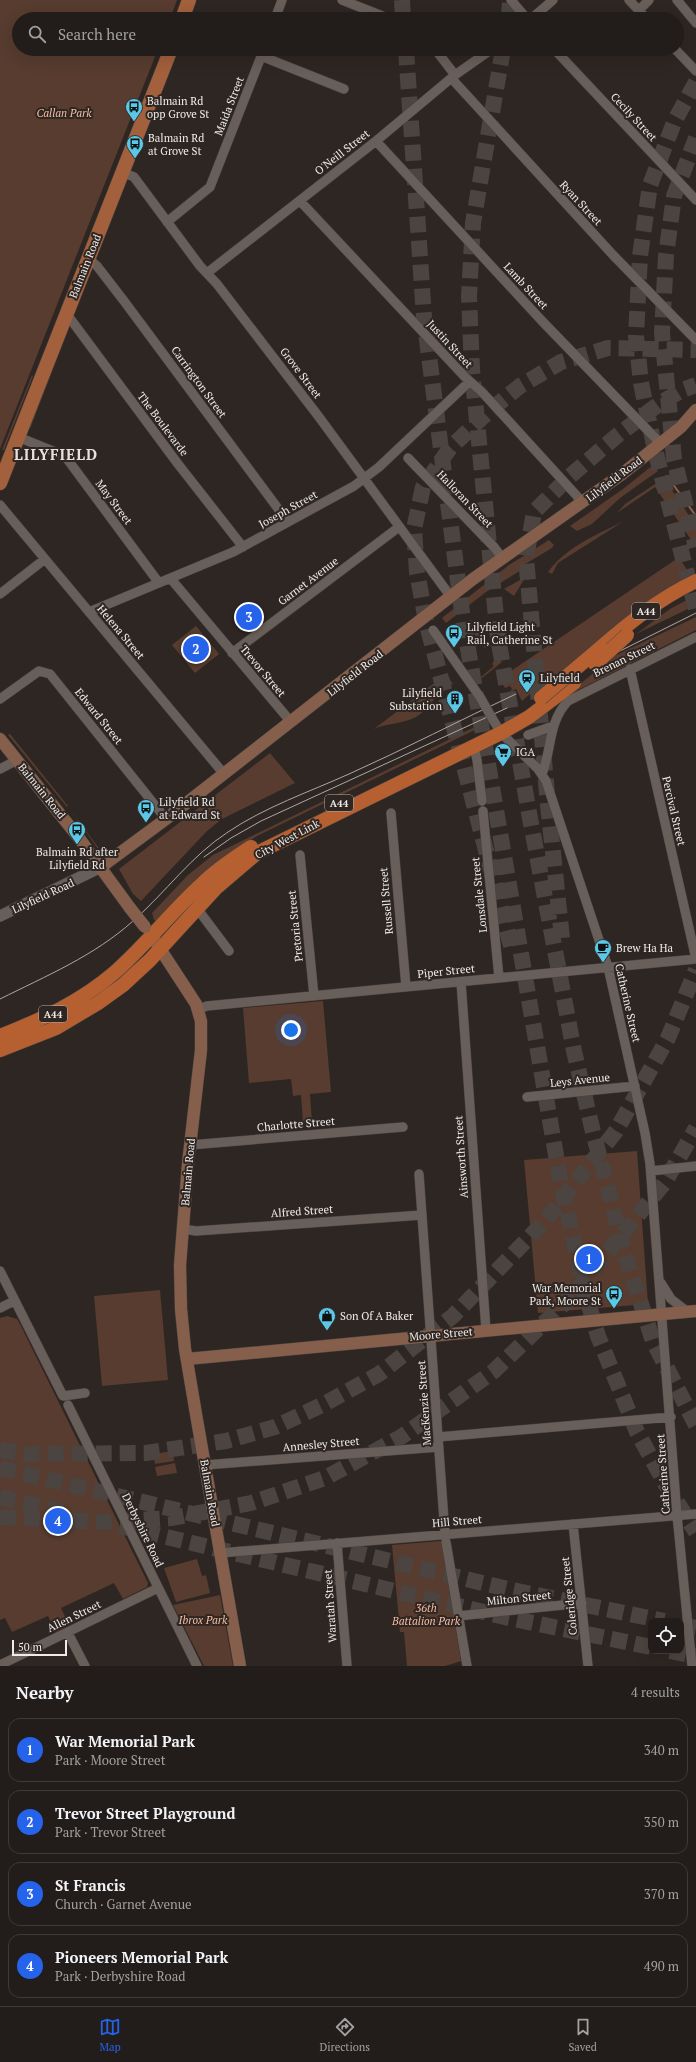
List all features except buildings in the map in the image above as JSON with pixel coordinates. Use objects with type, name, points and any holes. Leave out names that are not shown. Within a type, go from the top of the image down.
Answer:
[{"type":"highway","name":"City West Link","points":[[0,1036],[47,1017],[84,995],[114,973],[148,932],[201,884],[250,848],[496,726],[541,698],[632,620],[654,605],[696,581]]},
{"type":"highway","name":"City West Link","points":[[0,1050],[56,1028],[98,1003],[123,984],[160,949],[196,907],[243,864],[270,846],[474,747],[496,726],[530,717],[574,683],[627,635],[669,605],[696,590]]},
{"type":"main road","points":[[185,12],[189,0]]},
{"type":"main road","name":"Balmain Road","points":[[0,483],[168,56]]},
{"type":"main road","name":"Lilyfield Road","points":[[101,867],[166,820],[451,597],[582,504],[661,444],[681,427],[696,410]]},
{"type":"main road","name":"Balmain Road","points":[[0,739],[101,867],[160,949],[198,1009],[202,1026],[201,1050],[190,1145],[180,1277],[187,1359],[240,1666]]},
{"type":"main road","name":"Moore Street","points":[[187,1359],[692,1311]]},
{"type":"street","points":[[278,12],[282,0]]},
{"type":"street","points":[[342,0],[372,12]]},
{"type":"street","points":[[512,0],[521,12]]},
{"type":"street","points":[[538,12],[553,0]]},
{"type":"street","points":[[629,0],[639,10],[649,0]]},
{"type":"street","points":[[677,0],[696,23]]},
{"type":"street","name":"Maida Street","points":[[167,222],[210,187],[261,56]]},
{"type":"street","points":[[269,56],[344,89]]},
{"type":"street","name":"Ryan Street","points":[[440,56],[454,77],[613,255],[696,340]]},
{"type":"street","name":"O'Neill Street","points":[[207,273],[482,56]]},
{"type":"street","name":"Cecily Street","points":[[561,56],[696,200]]},
{"type":"street","points":[[682,56],[696,71]]},
{"type":"street","name":"Lamb Street","points":[[376,141],[537,316],[661,444]]},
{"type":"street","name":"Grove Street","points":[[122,172],[134,177],[200,266],[256,333],[451,597]]},
{"type":"street","name":"Justin Street","points":[[300,201],[469,382],[482,392],[556,473],[582,504]]},
{"type":"street","name":"Carrington Street","points":[[88,258],[97,266],[124,301],[288,522]]},
{"type":"street","name":"The Boulevarde","points":[[66,313],[178,464],[243,547]]},
{"type":"street","name":"Joseph Street","points":[[89,612],[171,579],[243,547],[365,479],[469,382]]},
{"type":"street","name":"May Street","points":[[18,437],[65,456],[160,583]]},
{"type":"street","name":"Halloran Street","points":[[408,458],[503,559]]},
{"type":"street","name":"Helena Street","points":[[0,505],[224,774]]},
{"type":"street","name":"Garnet Avenue","points":[[232,653],[399,527]]},
{"type":"street","points":[[0,594],[44,559]]},
{"type":"street","name":"Trevor Street","points":[[171,579],[291,722]]},
{"type":"street","name":"Catherine Street","points":[[425,618],[480,697],[496,726],[542,774],[550,790],[608,967],[645,1133],[651,1171],[678,1515],[692,1666]]},
{"type":"street","name":"Brenan Street","points":[[542,774],[546,763],[553,726],[558,714],[568,701],[630,669],[696,638]]},
{"type":"street","name":"Percival Street","points":[[630,669],[696,959]]},
{"type":"street","name":"Edward Street","points":[[0,699],[39,671],[50,674],[166,820]]},
{"type":"street","points":[[528,735],[553,726]]},
{"type":"street","name":"Lonsdale Street","points":[[474,747],[483,806],[499,978]]},
{"type":"street","points":[[0,769],[17,760]]},
{"type":"street","name":"Russell Street","points":[[391,813],[406,987]]},
{"type":"street","name":"Pretoria Street","points":[[300,855],[314,996]]},
{"type":"street","name":"Lilyfield Road","points":[[0,916],[101,867]]},
{"type":"street","points":[[196,907],[229,951]]},
{"type":"street","name":"Piper Street","points":[[198,1009],[207,1006],[696,959]]},
{"type":"street","name":"Ainsworth Street","points":[[461,982],[486,1330]]},
{"type":"street","name":"Leys Avenue","points":[[527,1097],[635,1086]]},
{"type":"street","name":"Charlotte Street","points":[[190,1145],[403,1127]]},
{"type":"street","points":[[651,1171],[696,1166]]},
{"type":"street","name":"MacKenzie Street","points":[[419,1174],[446,1538],[467,1666]]},
{"type":"street","name":"Alfred Street","points":[[183,1229],[196,1231],[422,1214]]},
{"type":"street","points":[[0,1271],[63,1396],[85,1393]]},
{"type":"street","name":"Catherine Street","points":[[660,1280],[671,1299],[692,1311]]},
{"type":"street","points":[[0,1308],[14,1301]]},
{"type":"street","name":"Derbyshire Road","points":[[68,1405],[197,1666]]},
{"type":"street","points":[[438,1437],[671,1417]]},
{"type":"street","name":"Annesley Street","points":[[205,1465],[439,1447]]},
{"type":"street","name":"Hill Street","points":[[220,1553],[337,1543],[446,1538],[573,1524],[696,1514]]},
{"type":"street","name":"Coleridge Street","points":[[573,1524],[588,1666]]},
{"type":"street","name":"Waratah Street","points":[[337,1543],[347,1666]]},
{"type":"street","name":"Allen Street","points":[[0,1665],[158,1588]]},
{"type":"street","name":"Milton Street","points":[[458,1616],[582,1604]]},
{"type":"street","points":[[68,1633],[85,1666]]},
{"type":"green space","name":"Callan Park","points":[[0,0],[177,0],[173,12],[12,12],[12,56],[155,56],[0,449]]},
{"type":"green space","points":[[61,348],[30,429],[29,428]]},
{"type":"green space","points":[[32,375],[33,376],[4,450],[2,450]]},
{"type":"green space","points":[[653,465],[658,471],[620,498],[592,524],[577,531],[570,526],[623,489]]},
{"type":"green space","points":[[664,478],[696,526],[696,547],[655,487],[617,513],[625,504]]},
{"type":"green space","points":[[624,521],[558,563],[552,574],[548,572],[555,563],[573,548],[593,536]]},
{"type":"green space","points":[[549,540],[554,545],[552,548],[522,566],[523,569],[486,592],[446,623],[442,618],[509,565]]},
{"type":"green space","points":[[680,559],[691,576],[643,604],[563,672],[549,677],[522,701],[516,689],[510,692],[512,689],[510,686],[505,688],[499,679],[675,560]]},
{"type":"green space","points":[[527,576],[529,578],[528,580],[525,578],[514,596],[504,589]]},
{"type":"green space","points":[[696,595],[696,605],[636,634],[670,609]]},
{"type":"green space","points":[[696,617],[696,630],[578,690],[557,703],[591,675],[606,660]]},
{"type":"green space","points":[[488,620],[479,638],[492,646],[485,648],[473,632]]},
{"type":"green space","points":[[196,626],[219,654],[195,673],[172,645]]},
{"type":"green space","points":[[496,658],[502,662],[482,678],[481,677],[494,666],[492,664]]},
{"type":"green space","points":[[447,675],[453,684],[443,690],[426,709],[416,717],[374,729],[437,681]]},
{"type":"green space","points":[[483,723],[485,725],[259,835],[231,852],[158,922],[154,920],[152,913],[188,875],[213,855]]},
{"type":"green space","points":[[10,734],[68,806],[67,807],[8,735]]},
{"type":"green space","points":[[270,753],[295,783],[222,819],[207,831],[141,901],[133,894],[119,869]]},
{"type":"green space","points":[[69,808],[101,851],[100,852]]},
{"type":"green space","points":[[323,1001],[331,1092],[310,1094],[312,1122],[303,1123],[301,1095],[293,1096],[291,1079],[249,1083],[243,1008]]},
{"type":"green space","points":[[637,1151],[648,1304],[538,1313],[524,1160]]},
{"type":"green space","points":[[160,1290],[168,1380],[102,1386],[94,1296]]},
{"type":"green space","points":[[7,1316],[17,1319],[20,1324],[148,1583],[147,1587],[123,1599],[114,1583],[61,1608],[69,1625],[56,1632],[48,1616],[12,1632],[5,1618],[0,1620],[0,1318]]},
{"type":"green space","points":[[173,1451],[174,1461],[155,1464],[153,1454]]},
{"type":"green space","points":[[175,1463],[177,1473],[157,1476],[155,1467]]},
{"type":"green space","name":"36th Battalion Park","points":[[441,1541],[461,1661],[445,1666],[407,1666],[404,1632],[400,1632],[392,1545]]},
{"type":"green space","points":[[197,1559],[202,1576],[206,1575],[210,1593],[176,1602],[164,1568]]},
{"type":"green space","name":"Ibrox Park","points":[[220,1595],[233,1666],[204,1666],[173,1605]]},
{"type":"waterway","points":[[667,476],[696,516]]},
{"type":"tunnel","points":[[402,0],[403,12]]},
{"type":"tunnel","points":[[509,12],[510,0]]},
{"type":"tunnel","points":[[406,56],[424,317],[463,620],[561,1184],[585,1292],[598,1336],[637,1432],[666,1485],[696,1532]]},
{"type":"tunnel","points":[[502,56],[473,223],[469,296],[472,369],[498,638],[574,1051],[593,1132],[626,1257],[653,1341],[696,1425]]},
{"type":"tunnel","points":[[696,82],[675,120],[650,185],[640,256],[636,336],[641,383],[655,450],[696,609]]},
{"type":"tunnel","points":[[696,138],[674,196],[666,256],[662,333],[674,459],[696,547]]},
{"type":"tunnel","points":[[511,946],[426,621],[417,572],[414,529],[423,487],[450,448],[488,412],[520,386],[561,362],[608,348],[696,350]]},
{"type":"tunnel","points":[[562,938],[548,805],[526,558],[534,512],[569,477],[619,434],[659,404],[682,390],[696,385]]},
{"type":"tunnel","points":[[0,1450],[27,1454],[146,1453],[226,1441],[275,1427],[322,1405],[379,1374],[453,1316],[545,1221],[616,1131],[668,1038],[696,970]]},
{"type":"tunnel","points":[[0,1517],[106,1522],[172,1518],[251,1503],[325,1478],[401,1437],[494,1371],[573,1295],[665,1182],[696,1128]]},
{"type":"tunnel","points":[[0,1468],[512,1590],[649,1618]]},
{"type":"tunnel","points":[[0,1497],[68,1513]]},
{"type":"tunnel","points":[[120,1526],[509,1618],[648,1646]]},
{"type":"tunnel","points":[[684,1626],[696,1628]]},
{"type":"tunnel","points":[[684,1654],[696,1656]]},
{"type":"tram line","points":[[612,655],[696,613]]},
{"type":"tram line","points":[[0,999],[52,973],[102,945],[145,910],[202,852],[242,823],[287,800],[391,755],[516,694]]},
{"type":"tram line","points":[[204,857],[231,838],[261,821],[507,708]]},
{"type":"place","name":"Balmain Rd opp Grove St","points":[[134,122]]},
{"type":"place","name":"Balmain Rd at Grove St","points":[[135,159]]},
{"type":"place","name":"St Francis","points":[[249,617]]},
{"type":"place","name":"Lilyfield Light Rail, Catherine St","points":[[454,648]]},
{"type":"place","name":"Trevor Street Playground","points":[[196,649]]},
{"type":"place","name":"Lilyfield","points":[[527,693]]},
{"type":"place","name":"Lilyfield Substation","points":[[455,714]]},
{"type":"place","name":"IGA","points":[[503,767]]},
{"type":"place","name":"Lilyfield Rd at Edward St","points":[[146,823]]},
{"type":"place","name":"Balmain Rd after Lilyfield Rd","points":[[77,845]]},
{"type":"place","name":"Brew Ha Ha","points":[[603,963]]},
{"type":"place","name":"War Memorial Park","points":[[589,1259]]},
{"type":"place","name":"War Memorial Park, Moore St","points":[[614,1309]]},
{"type":"place","name":"Son Of A Baker","points":[[327,1331]]},
{"type":"place","name":"Pioneers Memorial Park","points":[[58,1521]]},
{"type":"district","name":"LILYFIELD","points":[[56,455]]}]
